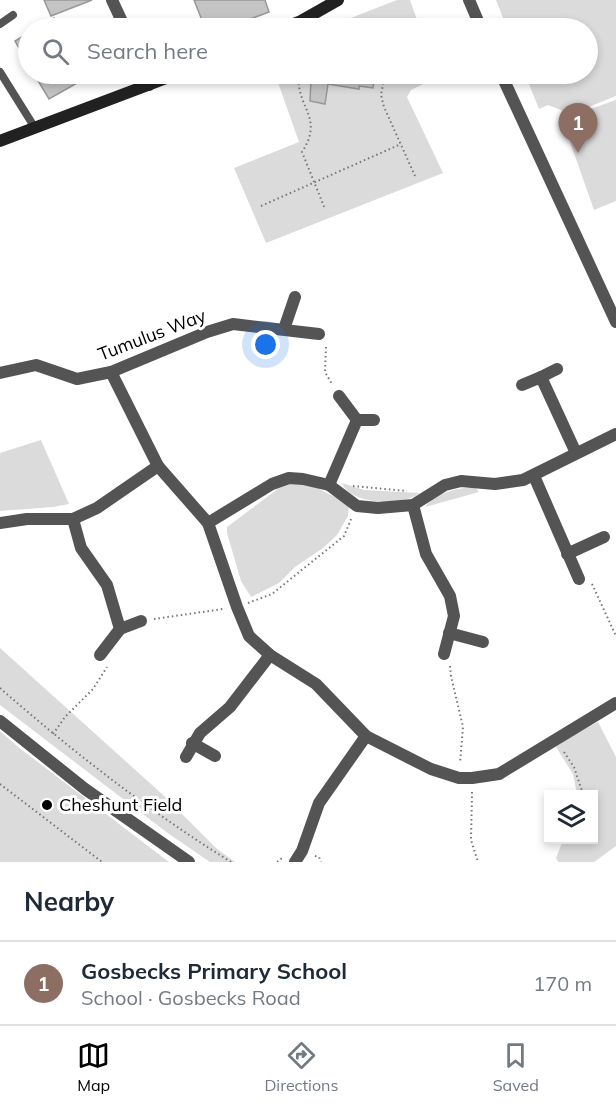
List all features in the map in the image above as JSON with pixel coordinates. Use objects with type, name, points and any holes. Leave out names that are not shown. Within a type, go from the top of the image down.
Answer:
[{"type":"main road","points":[[305,18],[338,0]]},
{"type":"main road","points":[[0,141],[136,84]]},
{"type":"street","points":[[112,0],[120,18]]},
{"type":"street","points":[[469,0],[477,18]]},
{"type":"street","points":[[506,84],[616,322]]},
{"type":"street","points":[[284,329],[295,297]]},
{"type":"street","name":"Tumulus Way","points":[[0,373],[36,365],[77,379],[111,372],[207,332],[233,324],[319,333]]},
{"type":"street","points":[[522,385],[557,369]]},
{"type":"street","points":[[111,372],[158,466],[208,523],[249,636],[270,655],[316,684],[366,736],[431,769],[459,778],[472,778],[499,774],[616,703]]},
{"type":"street","points":[[541,377],[576,453]]},
{"type":"street","points":[[339,396],[357,420]]},
{"type":"street","points":[[357,420],[374,420]]},
{"type":"street","points":[[331,479],[357,420]]},
{"type":"street","points":[[208,523],[272,484],[288,478],[331,479],[357,506],[378,508],[413,505],[445,485],[461,481],[510,483],[534,476],[616,434]]},
{"type":"street","points":[[0,523],[27,519],[73,519],[97,508],[158,466]]},
{"type":"street","points":[[534,476],[579,579]]},
{"type":"street","points":[[413,505],[426,554],[450,596],[453,616],[444,654]]},
{"type":"street","points":[[73,519],[81,548],[107,585],[120,628]]},
{"type":"street","points":[[567,554],[604,537]]},
{"type":"street","points":[[100,655],[120,628],[141,621]]},
{"type":"street","points":[[449,633],[483,642]]},
{"type":"street","points":[[186,757],[192,743],[200,733],[230,707],[270,655]]},
{"type":"street","points":[[0,721],[85,789],[189,862]]},
{"type":"street","points":[[301,858],[319,803],[366,736]]},
{"type":"street","points":[[192,743],[215,756]]},
{"type":"lane","points":[[0,24],[13,15]]},
{"type":"lane","points":[[0,72],[35,128]]},
{"type":"path","points":[[299,84],[312,126],[309,143],[303,152],[325,209]]},
{"type":"path","points":[[383,84],[381,95],[384,106],[415,176]]},
{"type":"path","points":[[261,206],[401,144]]},
{"type":"path","points":[[319,333],[326,335],[325,372],[339,396]]},
{"type":"path","points":[[331,479],[354,487],[410,491]]},
{"type":"path","points":[[141,621],[237,607],[272,594],[344,536],[357,506]]},
{"type":"path","points":[[579,579],[592,585],[616,636]]},
{"type":"path","points":[[444,654],[450,657],[451,676],[463,727],[459,778]]},
{"type":"path","points":[[53,734],[65,717],[93,689],[109,664],[100,655]]},
{"type":"path","points":[[0,688],[53,734],[130,795],[231,862]]},
{"type":"path","points":[[555,740],[574,767],[581,790]]},
{"type":"path","points":[[472,778],[471,840],[478,862]]},
{"type":"path","points":[[0,784],[102,862]]},
{"type":"path","points":[[319,857],[321,862]]},
{"type":"shaded area","points":[[397,0],[410,0],[416,18],[351,18]]},
{"type":"shaded area","points":[[496,0],[616,0],[616,96],[571,114],[548,105],[539,109],[529,84],[598,84],[598,18],[503,18]]},
{"type":"shaded area","points":[[279,84],[423,84],[411,90],[407,97],[443,173],[266,243],[234,168],[299,142]]},
{"type":"shaded area","points":[[616,100],[616,201],[594,210],[562,119]]},
{"type":"shaded area","points":[[41,440],[69,504],[0,511],[0,453]]},
{"type":"shaded area","points":[[294,483],[317,488],[349,504],[348,516],[337,535],[323,548],[295,567],[279,583],[251,597],[241,581],[227,527],[279,488]]},
{"type":"shaded area","points":[[342,483],[364,490],[420,493],[402,500],[378,502],[355,496]]},
{"type":"shaded area","points":[[465,488],[476,488],[479,492],[425,507],[443,494]]},
{"type":"shaded area","points":[[0,648],[162,794],[216,848],[235,862],[210,862],[169,834],[0,705]]},
{"type":"shaded area","points":[[598,722],[616,757],[616,846],[594,862],[558,862],[556,858],[561,844],[598,844],[598,790],[576,790],[573,774],[556,747]]},
{"type":"shaded area","name":"Cheshunt Field","points":[[0,731],[18,747],[169,862],[0,862]]},
{"type":"building","points":[[44,0],[92,0],[51,16]]},
{"type":"building","points":[[194,0],[265,0],[269,12],[253,18],[201,18]]},
{"type":"building","points":[[40,84],[75,84],[49,99]]},
{"type":"building","points":[[311,84],[328,84],[325,104],[310,101]]},
{"type":"building","points":[[328,84],[374,84],[373,88],[359,86],[359,89]]},
{"type":"place","name":"Gosbecks Primary School","points":[[578,153]]},
{"type":"place","name":"Cheshunt Field","points":[[47,805]]}]
